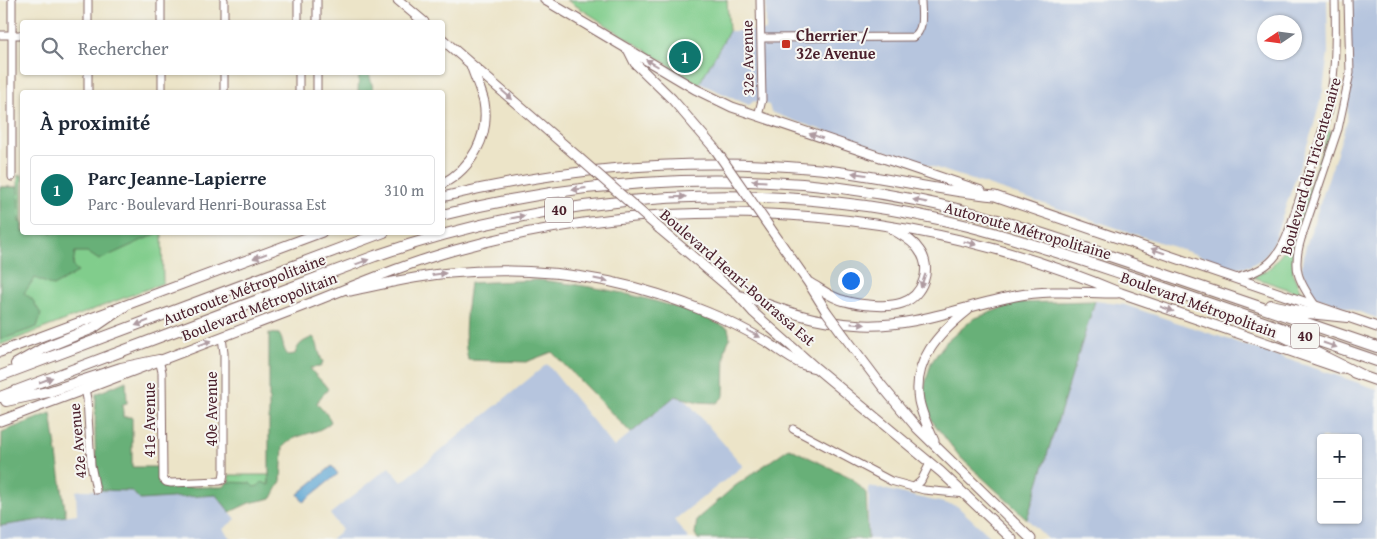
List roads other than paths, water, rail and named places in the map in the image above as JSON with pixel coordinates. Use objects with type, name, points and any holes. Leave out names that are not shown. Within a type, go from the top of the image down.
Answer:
[{"type":"highway","name":"Autoroute Métropolitaine","points":[[445,214],[531,196],[607,185],[696,180],[738,180],[811,185],[891,196],[982,215],[1024,227],[1377,347]]},
{"type":"highway","name":"Autoroute Métropolitaine","points":[[445,235],[546,212],[655,199],[705,197],[785,198],[853,205],[912,214],[1021,240],[1377,361]]},
{"type":"highway","name":"Autoroute Métropolitaine","points":[[0,375],[376,235]]},
{"type":"highway","name":"Autoroute Métropolitaine","points":[[0,398],[344,268],[444,235]]},
{"type":"highway","points":[[1235,299],[1347,317]]},
{"type":"highway","points":[[0,375],[46,347],[93,328],[125,306]]},
{"type":"highway","points":[[1234,312],[1361,375]]},
{"type":"highway","points":[[0,402],[48,392],[121,368],[159,360]]},
{"type":"main road","points":[[398,0],[422,20]]},
{"type":"main road","name":"Boulevard Henri-Bourassa Est","points":[[548,1],[628,49],[635,63],[680,107],[715,149],[808,282],[826,311],[898,406],[1031,539]]},
{"type":"main road","name":"Boulevard Henri-Bourassa Est","points":[[445,42],[660,229],[738,294],[754,313],[816,368],[930,462],[1012,539]]},
{"type":"main road","points":[[628,49],[708,95],[758,116],[1377,327]]},
{"type":"main road","points":[[445,182],[459,173],[468,164],[478,148],[484,131],[484,103],[470,63]]},
{"type":"main road","points":[[445,196],[507,183],[569,173],[637,166],[698,164],[762,165],[820,169],[896,180],[958,193],[995,196]]},
{"type":"main road","name":"Boulevard Métropolitain","points":[[0,421],[328,296],[387,271],[454,250],[528,232],[595,222],[676,214],[741,213],[822,218],[888,226],[940,236],[1019,257],[1092,281],[1121,293],[1377,381]]},
{"type":"main road","points":[[808,282],[831,296],[846,302],[891,305],[901,304],[910,299],[920,289],[924,279],[926,268],[924,258],[912,242],[888,226]]},
{"type":"main road","points":[[0,352],[314,235]]},
{"type":"main road","points":[[328,296],[398,281],[450,273],[511,270],[576,276],[623,284],[687,304],[764,340],[802,364],[816,368]]},
{"type":"main road","points":[[738,294],[804,316],[854,324],[882,325],[914,321],[971,308],[1008,297],[1034,293],[1121,293]]},
{"type":"main road","points":[[935,444],[919,401],[919,381],[922,367],[929,349],[938,337],[947,327],[971,308]]},
{"type":"main road","points":[[930,462],[951,461]]},
{"type":"street","points":[[12,0],[12,177]]},
{"type":"street","points":[[88,0],[88,20]]},
{"type":"street","points":[[161,0],[162,20]]},
{"type":"street","points":[[224,0],[224,20]]},
{"type":"street","points":[[298,0],[298,20]]},
{"type":"street","points":[[317,0],[317,20]]},
{"type":"street","name":"32e Avenue","points":[[758,116],[762,100],[760,0]]},
{"type":"street","points":[[761,38],[909,37],[918,33],[921,27],[921,0]]},
{"type":"street","name":"Boulevard du Tricentenaire","points":[[1236,278],[1265,266],[1279,251],[1290,228],[1330,100],[1336,47],[1336,0]]},
{"type":"street","name":"Boulevard du Tricentenaire","points":[[1315,305],[1300,281],[1296,270],[1296,260],[1301,239],[1338,129],[1350,73],[1348,0]]},
{"type":"street","points":[[0,35],[20,35]]},
{"type":"street","points":[[88,75],[88,90]]},
{"type":"street","points":[[162,75],[162,90]]},
{"type":"street","points":[[224,75],[224,90]]},
{"type":"street","points":[[299,75],[299,90]]},
{"type":"street","points":[[317,75],[317,90]]},
{"type":"street","points":[[1324,124],[1338,129]]},
{"type":"street","name":"40e Avenue","points":[[163,480],[171,483],[222,481],[224,472],[224,353],[222,337]]},
{"type":"street","name":"41e Avenue","points":[[159,360],[162,372],[163,480]]},
{"type":"street","name":"42e Avenue","points":[[85,389],[88,399],[91,465],[96,490]]},
{"type":"street","points":[[793,429],[887,479],[913,488],[966,494]]},
{"type":"street","points":[[913,488],[921,480],[930,462]]},
{"type":"water","points":[[332,466],[338,474],[303,502],[298,494]]},
{"type":"place","name":"Cherrier / 32e Avenue","points":[[786,44]]},
{"type":"place","name":"Parc Jeanne-Lapierre","points":[[685,57]]}]
